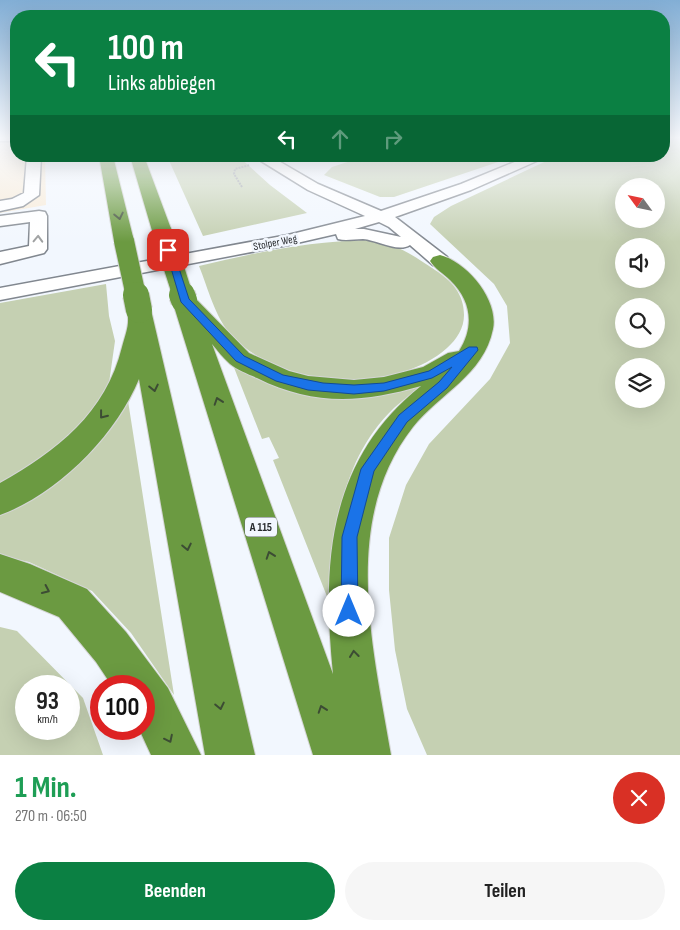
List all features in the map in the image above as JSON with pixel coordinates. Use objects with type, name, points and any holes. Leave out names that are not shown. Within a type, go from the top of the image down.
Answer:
[{"type":"highway","points":[[109,172],[230,755]]},
{"type":"highway","name":"A 115","points":[[142,172],[338,755]]},
{"type":"highway","points":[[366,755],[349,602],[350,537],[367,469],[403,419],[443,385],[473,350],[480,328],[480,309],[474,293],[463,278],[440,261]]},
{"type":"highway","points":[[184,300],[240,359],[280,378],[308,386],[354,390],[384,387],[432,374],[473,350]]},
{"type":"highway","points":[[0,500],[36,479],[81,443],[112,404],[128,374],[140,316]]},
{"type":"highway","points":[[0,573],[30,583],[73,603],[112,647],[131,675]]},
{"type":"highway","points":[[155,710],[176,755]]},
{"type":"street","points":[[0,206],[17,203],[31,195],[33,172]]},
{"type":"street","points":[[288,172],[313,187],[383,216],[406,230],[440,261]]},
{"type":"street","name":"Stolper Weg","points":[[0,294],[288,240],[364,222],[466,187],[502,172]]},
{"type":"street","points":[[313,187],[330,202],[364,222],[440,261]]},
{"type":"street","points":[[0,221],[39,216],[38,249],[0,258]]},
{"type":"street","points":[[288,240],[305,241],[347,234],[364,234],[403,243]]},
{"type":"path","points":[[234,172],[242,187]]},
{"type":"shaded area","points":[[0,172],[45,172],[46,205],[0,213]]},
{"type":"green space","points":[[174,172],[256,172],[307,213],[203,236]]},
{"type":"green space","points":[[327,172],[468,172],[394,197],[380,197],[324,175]]},
{"type":"green space","points":[[523,172],[680,172],[680,755],[427,755],[407,709],[395,650],[389,590],[389,538],[406,485],[429,444],[490,379],[510,343],[507,306],[494,284],[430,224],[434,217],[451,206]]},
{"type":"green space","points":[[367,240],[395,247],[418,259],[441,274],[452,284],[462,301],[463,324],[454,341],[431,360],[412,369],[391,375],[370,378],[326,378],[285,369],[263,359],[243,346],[225,328],[216,311],[199,266],[303,245]]},
{"type":"green space","points":[[106,284],[109,316],[115,341],[109,383],[88,418],[67,440],[0,486],[0,303]]},
{"type":"green space","points":[[233,365],[293,386],[433,377],[394,408],[376,428],[351,474],[337,525],[330,604],[273,460],[279,458],[269,437],[262,439]]},
{"type":"green space","points":[[126,388],[174,695],[131,633],[92,591],[29,562],[0,556],[0,504]]},
{"type":"green space","points":[[0,627],[17,631],[60,675],[15,675],[15,740],[80,740],[80,695],[83,698],[90,718],[90,740],[98,740],[103,755],[0,755]]},
{"type":"route","points":[[168,250],[184,300],[240,359],[280,378],[308,386],[354,390],[384,387],[432,374],[473,350],[443,385],[403,419],[367,469],[350,537],[349,611]]}]
